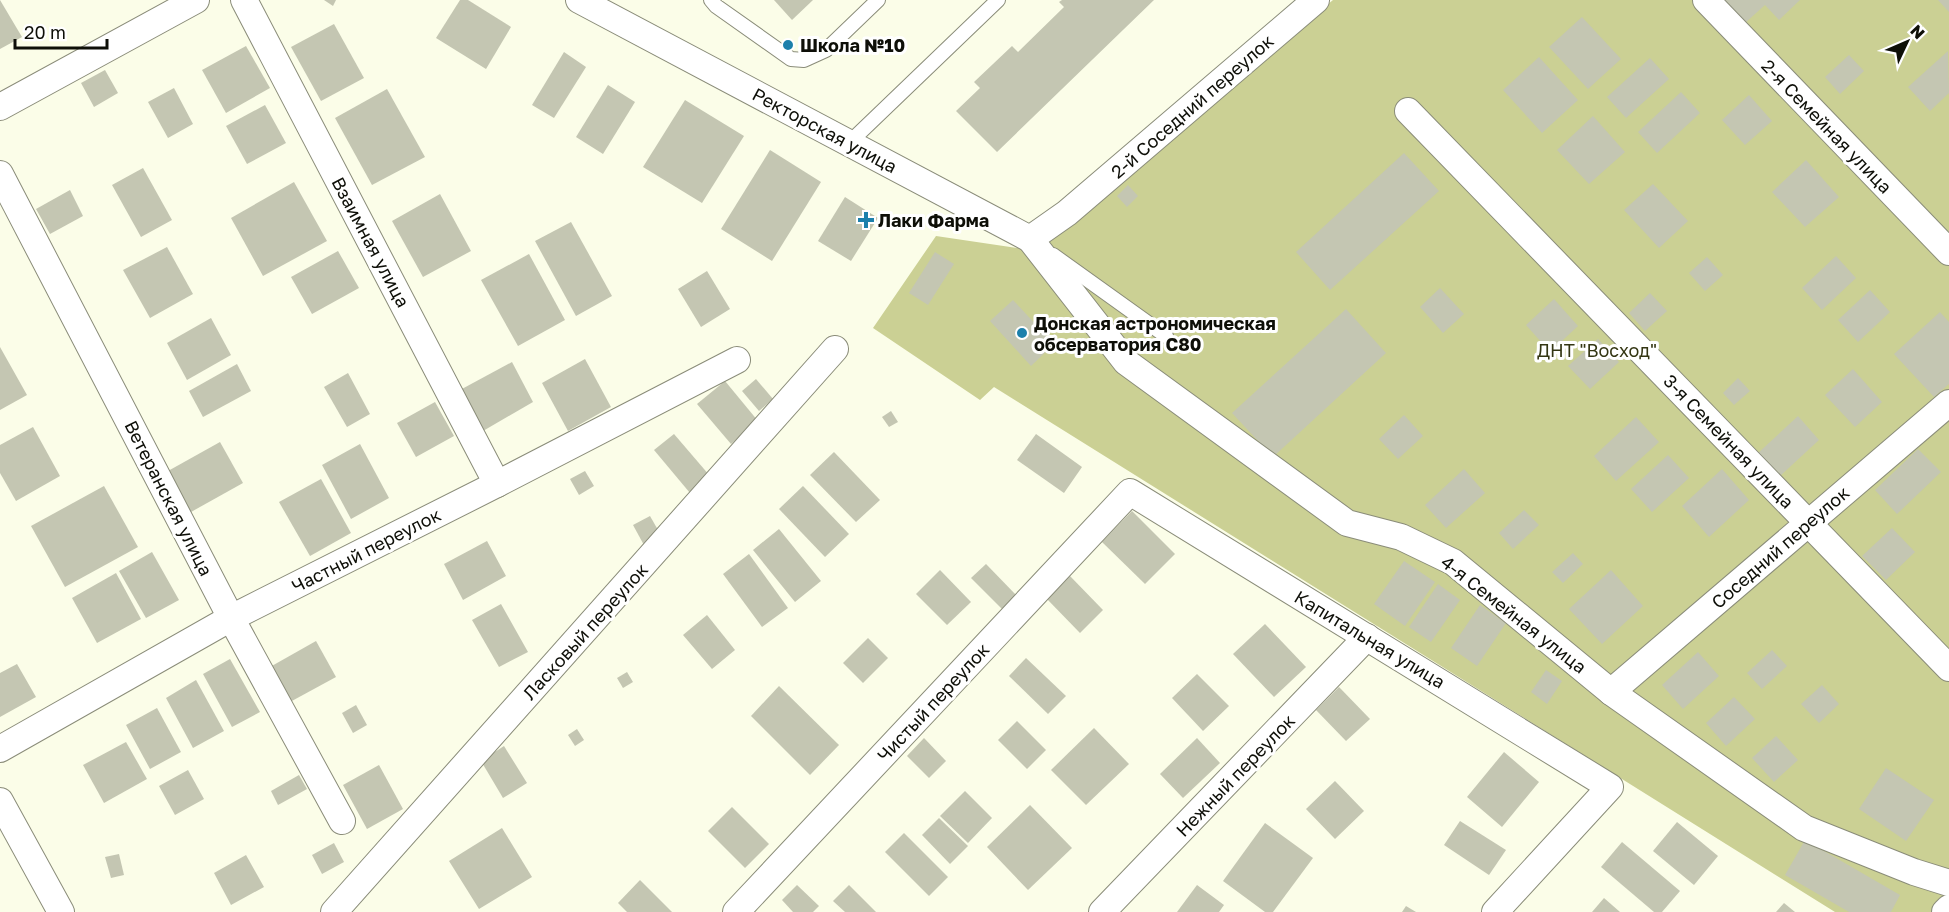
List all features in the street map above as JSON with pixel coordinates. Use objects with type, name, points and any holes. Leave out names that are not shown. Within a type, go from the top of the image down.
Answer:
[{"type":"street","points":[[0,107],[196,0]]},
{"type":"street","name":"Взаимная улица","points":[[244,0],[497,484]]},
{"type":"street","name":"Ректорская улица","points":[[579,0],[1030,239]]},
{"type":"street","name":"2-й Соседний переулок","points":[[1030,239],[1067,213],[1316,0]]},
{"type":"street","name":"2-я Семейная улица","points":[[1706,0],[1949,252]]},
{"type":"street","name":"3-я Семейная улица","points":[[1408,111],[1949,668]]},
{"type":"street","name":"Ветеранская улица","points":[[0,174],[231,618],[342,820]]},
{"type":"street","name":"4-я Семейная улица","points":[[1030,239],[1126,362],[1347,523],[1401,537],[1453,562],[1611,692],[1804,828],[1914,872],[1949,883]]},
{"type":"street","name":"Ласковый переулок","points":[[334,912],[835,350]]},
{"type":"street","name":"Частный переулок","points":[[0,749],[231,618],[737,360]]},
{"type":"street","name":"Соседний переулок","points":[[1611,692],[1949,403]]},
{"type":"street","name":"Капитальная улица","points":[[1130,492],[1610,787],[1495,912]]},
{"type":"street","name":"Чистый переулок","points":[[736,912],[1130,492]]},
{"type":"street","name":"Нежный переулок","points":[[1102,912],[1367,637]]},
{"type":"street","points":[[0,801],[61,912]]},
{"type":"street","points":[[1945,912],[1949,908]]},
{"type":"lane","points":[[711,0],[716,6],[791,59],[804,60],[826,50],[878,0]]},
{"type":"lane","points":[[849,143],[998,0]]},
{"type":"lane","points":[[1030,239],[1166,336]]},
{"type":"green space","name":"ДНТ \"Восход\"","points":[[1333,0],[1949,0],[1949,912],[1835,912],[994,387],[980,400],[873,328],[936,236],[1017,248],[1044,239]]},
{"type":"building","points":[[0,0],[22,37],[0,49]]},
{"type":"building","points":[[324,0],[336,0],[333,6]]},
{"type":"building","points":[[460,0],[468,0],[511,27],[486,69],[436,38]]},
{"type":"building","points":[[774,0],[813,0],[792,20]]},
{"type":"building","points":[[1062,0],[1154,0],[997,152],[956,111],[980,88],[974,82],[1012,46],[1018,52],[1064,7],[1059,2]]},
{"type":"building","points":[[1724,0],[1800,0],[1779,20],[1765,5],[1745,23]]},
{"type":"building","points":[[1938,0],[1949,0],[1949,12]]},
{"type":"building","points":[[1582,17],[1621,59],[1588,89],[1549,47]]},
{"type":"building","points":[[334,24],[364,78],[321,101],[291,47]]},
{"type":"building","points":[[246,46],[270,88],[226,113],[202,70]]},
{"type":"building","points":[[1948,51],[1949,93],[1930,111],[1908,87]]},
{"type":"building","points":[[564,52],[586,67],[554,118],[532,105]]},
{"type":"building","points":[[1849,55],[1864,71],[1840,94],[1825,77]]},
{"type":"building","points":[[1539,57],[1578,100],[1542,133],[1503,90]]},
{"type":"building","points":[[1650,58],[1669,79],[1626,118],[1607,97]]},
{"type":"building","points":[[105,70],[118,93],[94,107],[81,83]]},
{"type":"building","points":[[608,85],[635,102],[603,154],[576,137]]},
{"type":"building","points":[[174,88],[193,124],[168,138],[148,102]]},
{"type":"building","points":[[387,89],[425,157],[372,185],[335,118]]},
{"type":"building","points":[[1681,92],[1700,113],[1657,153],[1638,132]]},
{"type":"building","points":[[1749,95],[1772,121],[1745,145],[1722,120]]},
{"type":"building","points":[[685,100],[744,136],[702,203],[643,167]]},
{"type":"building","points":[[265,105],[286,143],[247,164],[226,126]]},
{"type":"building","points":[[1593,116],[1625,152],[1589,184],[1557,150]]},
{"type":"building","points":[[770,150],[821,182],[772,261],[721,229]]},
{"type":"building","points":[[1404,153],[1439,191],[1330,290],[1296,252]]},
{"type":"building","points":[[1806,160],[1839,197],[1805,227],[1772,192]]},
{"type":"building","points":[[143,168],[172,220],[141,237],[112,185]]},
{"type":"building","points":[[294,182],[327,241],[263,276],[231,218]]},
{"type":"building","points":[[1653,184],[1688,221],[1659,248],[1624,210]]},
{"type":"building","points":[[1128,185],[1138,196],[1127,207],[1117,196]]},
{"type":"building","points":[[70,190],[83,216],[50,234],[36,209]]},
{"type":"building","points":[[440,194],[471,251],[423,277],[392,221]]},
{"type":"building","points":[[845,197],[878,218],[851,261],[818,241]]},
{"type":"building","points":[[571,222],[612,296],[576,316],[535,241]]},
{"type":"building","points":[[167,247],[193,294],[150,318],[123,270]]},
{"type":"building","points":[[338,251],[359,288],[312,314],[291,277]]},
{"type":"building","points":[[935,252],[954,264],[928,305],[909,293]]},
{"type":"building","points":[[529,254],[565,320],[518,346],[481,280]]},
{"type":"building","points":[[1836,256],[1856,278],[1822,310],[1802,288]]},
{"type":"building","points":[[1707,257],[1723,275],[1705,291],[1689,273]]},
{"type":"building","points":[[707,271],[730,309],[701,327],[678,289]]},
{"type":"building","points":[[1440,288],[1464,314],[1443,333],[1420,307]]},
{"type":"building","points":[[1870,290],[1890,312],[1858,342],[1838,320]]},
{"type":"building","points":[[1650,293],[1667,311],[1645,331],[1629,313]]},
{"type":"building","points":[[1554,299],[1578,326],[1550,352],[1526,325]]},
{"type":"building","name":"Донская астрономическая обсерватория C80","points":[[1013,300],[1054,344],[1031,366],[990,321]]},
{"type":"building","points":[[1346,309],[1386,353],[1273,457],[1232,413]]},
{"type":"building","points":[[1940,312],[1949,322],[1949,384],[1934,397],[1894,354]]},
{"type":"building","points":[[211,318],[231,355],[187,380],[167,343]]},
{"type":"building","points":[[1598,339],[1619,362],[1590,389],[1568,366]]},
{"type":"building","points":[[0,347],[27,395],[0,410]]},
{"type":"building","points":[[585,359],[611,407],[568,431],[542,383]]},
{"type":"building","points":[[512,362],[533,402],[483,431],[460,390]]},
{"type":"building","points":[[237,364],[251,391],[203,417],[189,391]]},
{"type":"building","points":[[1853,369],[1882,402],[1855,427],[1825,395]]},
{"type":"building","points":[[348,373],[370,414],[347,427],[324,387]]},
{"type":"building","points":[[1738,378],[1750,391],[1734,405],[1723,393]]},
{"type":"building","points":[[756,379],[773,399],[759,411],[742,391]]},
{"type":"building","points":[[725,381],[758,421],[731,444],[697,404]]},
{"type":"building","points":[[435,402],[454,436],[416,457],[397,423]]},
{"type":"building","points":[[891,411],[898,422],[889,427],[882,417]]},
{"type":"building","points":[[1404,415],[1423,436],[1398,459],[1379,439]]},
{"type":"building","points":[[1798,416],[1819,440],[1779,477],[1757,454]]},
{"type":"building","points":[[1636,417],[1659,442],[1616,481],[1594,456]]},
{"type":"building","points":[[33,427],[60,476],[16,501],[0,473],[0,445]]},
{"type":"building","points":[[674,434],[710,476],[690,493],[654,450]]},
{"type":"building","points":[[1036,434],[1082,467],[1064,493],[1017,460]]},
{"type":"building","points":[[220,442],[243,483],[191,512],[168,471]]},
{"type":"building","points":[[360,444],[389,498],[351,519],[322,465]]},
{"type":"building","points":[[1918,449],[1941,472],[1897,514],[1875,490]]},
{"type":"building","points":[[834,452],[880,500],[856,522],[810,475]]},
{"type":"building","points":[[1668,455],[1689,478],[1652,512],[1631,489]]},
{"type":"building","points":[[1464,469],[1485,493],[1446,528],[1425,505]]},
{"type":"building","points":[[1722,469],[1749,500],[1709,537],[1682,506]]},
{"type":"building","points":[[585,471],[594,486],[579,495],[570,479]]},
{"type":"building","points":[[321,479],[351,533],[310,556],[279,502]]},
{"type":"building","points":[[104,486],[138,547],[65,587],[31,526]]},
{"type":"building","points":[[803,486],[849,534],[825,557],[779,509]]},
{"type":"building","points":[[1524,510],[1539,525],[1513,549],[1499,533]]},
{"type":"building","points":[[1132,511],[1175,554],[1145,584],[1102,542]]},
{"type":"building","points":[[650,516],[662,537],[645,547],[633,525]]},
{"type":"building","points":[[1892,528],[1915,552],[1886,580],[1862,556]]},
{"type":"building","points":[[779,529],[821,581],[795,602],[753,550]]},
{"type":"building","points":[[487,541],[506,576],[463,600],[444,564]]},
{"type":"building","points":[[152,552],[179,600],[146,618],[119,571]]},
{"type":"building","points":[[1573,553],[1583,564],[1563,583],[1552,572]]},
{"type":"building","points":[[749,554],[788,608],[762,627],[723,574]]},
{"type":"building","points":[[1404,561],[1435,582],[1405,626],[1374,604]]},
{"type":"building","points":[[986,564],[1018,597],[1004,611],[971,578]]},
{"type":"building","points":[[940,570],[971,602],[947,625],[916,594]]},
{"type":"building","points":[[1611,570],[1643,606],[1602,644],[1569,609]]},
{"type":"building","points":[[116,573],[141,619],[97,643],[72,598]]},
{"type":"building","points":[[1069,575],[1103,610],[1080,633],[1046,598]]},
{"type":"building","points":[[1438,584],[1460,600],[1431,642],[1409,627]]},
{"type":"building","points":[[501,604],[528,652],[499,667],[472,620]]},
{"type":"building","points":[[1480,605],[1506,623],[1477,666],[1451,648]]},
{"type":"building","points":[[707,615],[735,650],[712,669],[683,635]]},
{"type":"building","points":[[1265,624],[1306,667],[1274,697],[1233,654]]},
{"type":"building","points":[[868,638],[888,658],[863,683],[843,663]]},
{"type":"building","points":[[316,641],[336,677],[290,702],[270,667]]},
{"type":"building","points":[[1772,650],[1787,666],[1762,689],[1747,673]]},
{"type":"building","points":[[1698,652],[1719,676],[1683,709],[1662,685]]},
{"type":"building","points":[[1026,658],[1066,696],[1048,714],[1009,676]]},
{"type":"building","points":[[230,659],[260,712],[232,727],[203,674]]},
{"type":"building","points":[[17,664],[36,697],[0,717],[0,673]]},
{"type":"building","points":[[1546,670],[1562,681],[1547,704],[1531,692]]},
{"type":"building","points":[[627,672],[633,682],[623,688],[617,678]]},
{"type":"building","points":[[1197,674],[1229,706],[1203,731],[1172,698]]},
{"type":"building","points":[[196,680],[224,731],[193,748],[166,698]]},
{"type":"building","points":[[1822,685],[1839,704],[1819,723],[1801,704]]},
{"type":"building","points":[[779,686],[839,745],[810,775],[751,716]]},
{"type":"building","points":[[1339,687],[1370,719],[1346,741],[1316,710]]},
{"type":"building","points":[[1734,697],[1755,719],[1726,746],[1706,723]]},
{"type":"building","points":[[356,705],[367,725],[353,733],[342,713]]},
{"type":"building","points":[[157,708],[181,752],[150,769],[126,725]]},
{"type":"building","points":[[1017,721],[1046,750],[1027,769],[998,740]]},
{"type":"building","points":[[1094,728],[1129,764],[1086,805],[1051,770]]},
{"type":"building","points":[[577,729],[584,740],[575,746],[568,735]]},
{"type":"building","points":[[1776,736],[1798,760],[1774,782],[1752,758]]},
{"type":"building","points":[[924,738],[946,761],[929,778],[907,756]]},
{"type":"building","points":[[1197,738],[1220,763],[1183,798],[1160,774]]},
{"type":"building","points":[[126,742],[147,779],[104,803],[83,765]]},
{"type":"building","points":[[504,746],[527,783],[503,798],[481,761]]},
{"type":"building","points":[[1504,752],[1539,782],[1502,827],[1467,797]]},
{"type":"building","points":[[379,765],[403,809],[367,829],[343,785]]},
{"type":"building","points":[[1886,768],[1934,800],[1906,841],[1859,809]]},
{"type":"building","points":[[188,770],[204,799],[175,815],[159,786]]},
{"type":"building","points":[[299,775],[307,789],[278,805],[271,791]]},
{"type":"building","points":[[1335,781],[1364,811],[1335,839],[1306,809]]},
{"type":"building","points":[[965,791],[992,818],[968,843],[940,816]]},
{"type":"building","points":[[1030,805],[1072,848],[1028,890],[987,847]]},
{"type":"building","points":[[732,807],[769,844],[745,868],[708,831]]},
{"type":"building","points":[[939,818],[968,846],[950,864],[922,835]]},
{"type":"building","points":[[1460,821],[1506,850],[1489,875],[1444,845]]},
{"type":"building","points":[[1677,822],[1718,856],[1694,885],[1653,851]]},
{"type":"building","points":[[1265,823],[1313,858],[1273,912],[1265,912],[1223,881]]},
{"type":"building","points":[[502,828],[532,877],[479,909],[449,861]]},
{"type":"building","points":[[904,833],[948,877],[929,896],[885,852]]},
{"type":"building","points":[[1805,840],[1900,895],[1891,912],[1849,912],[1785,875]]},
{"type":"building","points":[[1622,842],[1680,891],[1662,912],[1654,912],[1601,867]]},
{"type":"building","points":[[334,843],[344,862],[322,874],[312,855]]},
{"type":"building","points":[[119,854],[124,875],[111,878],[105,857]]},
{"type":"building","points":[[246,855],[264,887],[231,905],[214,873]]},
{"type":"building","points":[[640,880],[672,912],[627,912],[618,903]]},
{"type":"building","points":[[797,885],[819,906],[813,912],[793,912],[782,900]]},
{"type":"building","points":[[849,885],[876,912],[845,912],[833,901]]},
{"type":"building","points":[[1197,885],[1224,905],[1219,912],[1177,912]]},
{"type":"building","points":[[1604,898],[1620,912],[1592,912]]},
{"type":"building","points":[[1784,903],[1795,912],[1776,912]]},
{"type":"building","points":[[1406,906],[1416,912],[1402,912]]},
{"type":"place","name":"Школа №10","points":[[788,45]]},
{"type":"place","name":"Лаки Фарма","points":[[866,220]]},
{"type":"place","name":"Донская астрономическая обсерватория C80","points":[[1022,333]]}]
